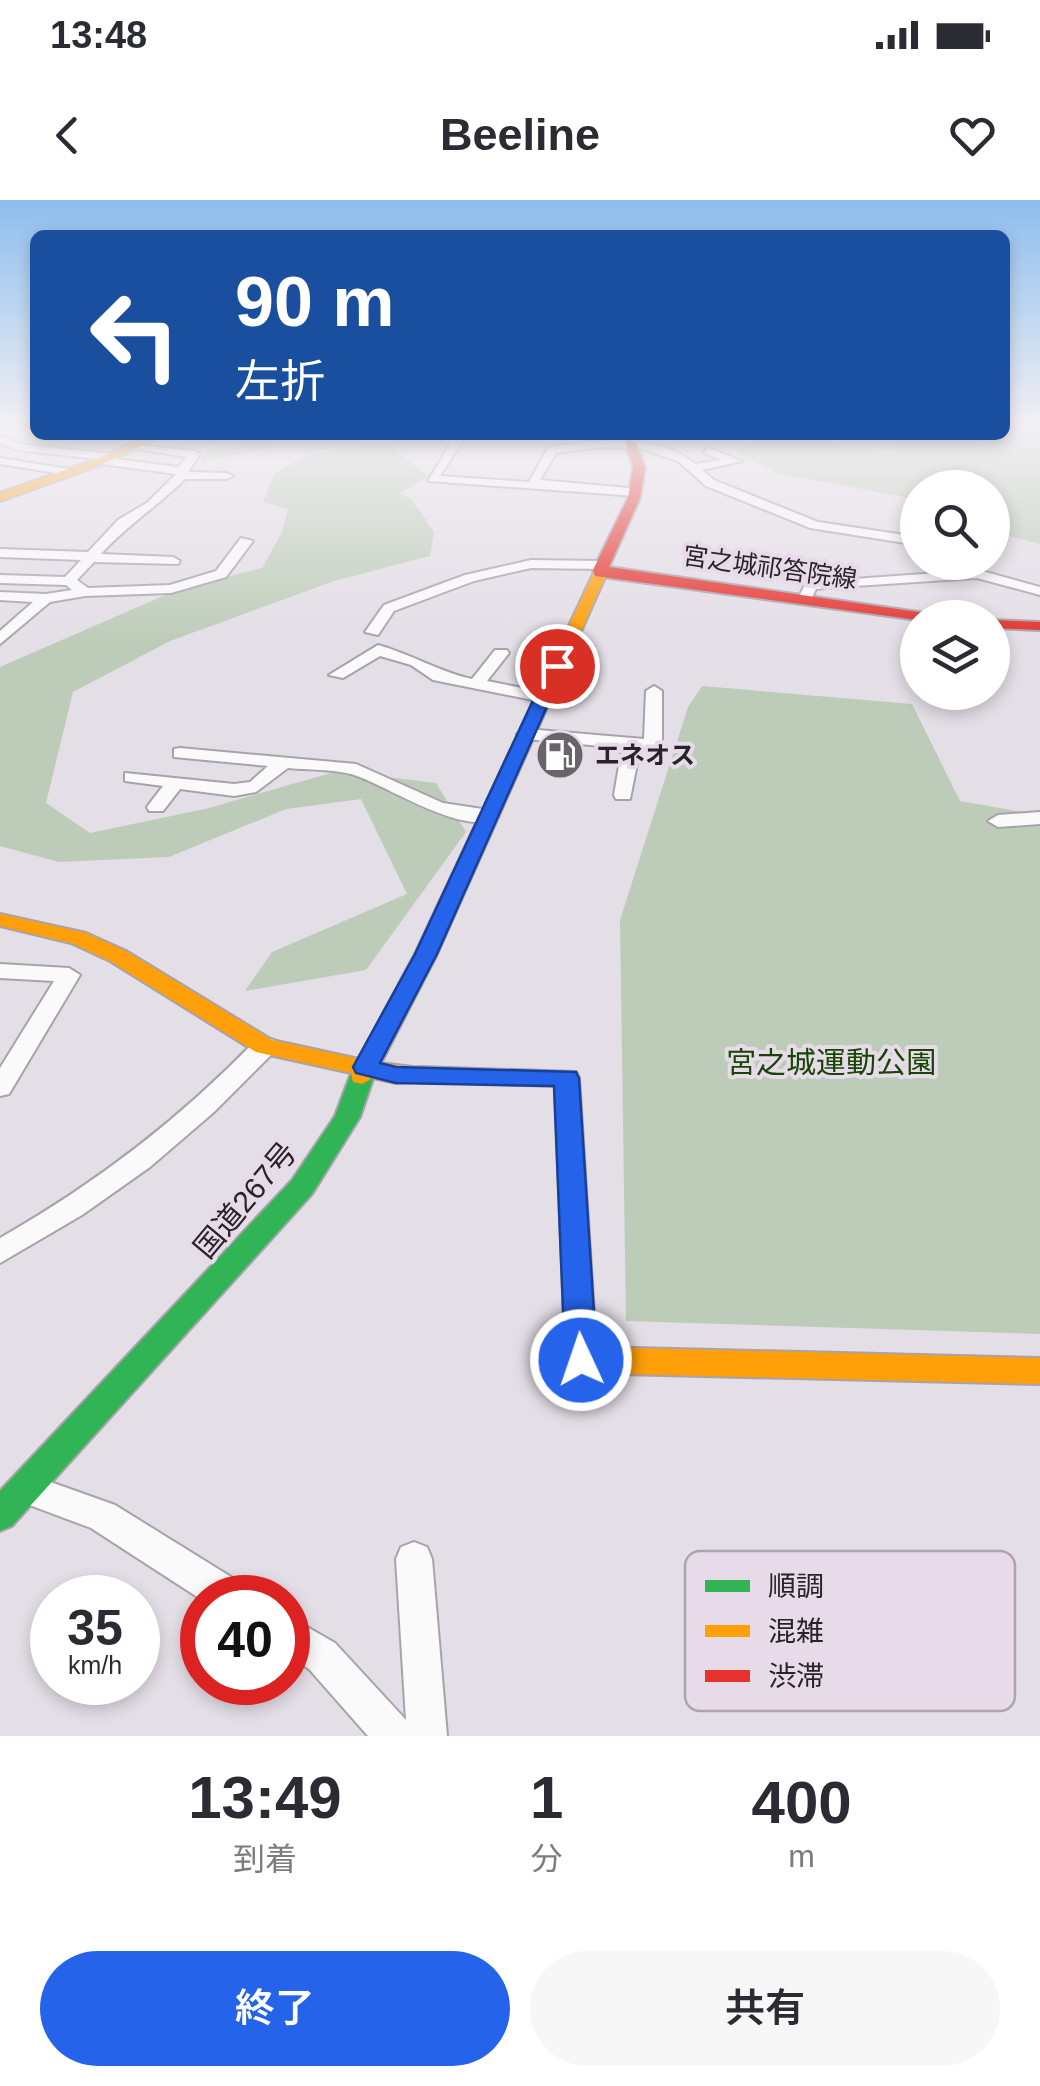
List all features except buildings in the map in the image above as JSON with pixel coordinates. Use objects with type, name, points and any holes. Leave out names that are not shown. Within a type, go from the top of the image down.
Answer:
[{"type":"main road","name":"国道267号","points":[[0,1515],[302,1187],[347,1117],[365,1067],[426,954],[633,499]]},
{"type":"main road","name":"宮之城祁答院線","points":[[601,567],[900,614]]},
{"type":"main road","points":[[1010,625],[1040,626]]},
{"type":"main road","points":[[0,920],[78,938],[118,956],[265,1046],[396,1075],[567,1078],[581,1360],[1040,1371]]},
{"type":"street","points":[[69,581],[122,523],[158,499]]},
{"type":"street","points":[[751,499],[815,525],[900,538]]},
{"type":"street","points":[[800,530],[815,525]]},
{"type":"street","points":[[0,596],[46,598],[86,592],[171,589],[221,574],[246,542]]},
{"type":"street","points":[[0,553],[173,561]]},
{"type":"street","points":[[374,632],[389,608],[470,578],[531,564],[601,567]]},
{"type":"street","points":[[804,600],[811,586],[900,576]]},
{"type":"street","points":[[1010,576],[1039,582]]},
{"type":"street","points":[[0,578],[69,581],[86,592]]},
{"type":"street","points":[[0,639],[46,598]]},
{"type":"street","points":[[0,614],[30,615]]},
{"type":"street","points":[[337,675],[372,651],[399,649],[439,678],[542,697]]},
{"type":"street","points":[[475,686],[501,652]]},
{"type":"street","points":[[526,734],[653,746],[654,690]]},
{"type":"street","points":[[623,796],[632,744]]},
{"type":"street","points":[[180,753],[356,768],[438,808],[489,816]]},
{"type":"street","points":[[131,777],[234,790],[256,786],[284,762]]},
{"type":"street","points":[[156,807],[175,782]]},
{"type":"street","points":[[998,821],[1040,818]]},
{"type":"street","points":[[0,971],[69,976],[0,1088]]},
{"type":"street","points":[[0,1252],[78,1208],[158,1150],[221,1094],[265,1046]]},
{"type":"street","points":[[26,1488],[103,1516],[195,1575]]},
{"type":"street","points":[[414,1559],[427,1736]]},
{"type":"street","points":[[310,1648],[322,1656],[394,1736]]},
{"type":"green space","points":[[264,499],[409,499],[434,532],[430,556],[334,581],[170,641],[73,692],[46,803],[90,833],[205,809],[338,771],[436,783],[466,832],[366,970],[245,991],[272,952],[407,894],[361,799],[286,809],[169,857],[59,862],[0,846],[0,667],[179,589],[262,568],[282,532],[288,509],[263,502]]},
{"type":"green space","points":[[1010,499],[1040,499],[1040,544],[1010,536]]},
{"type":"green space","name":"宮之城運動公園","points":[[702,686],[900,703],[900,710],[915,710],[960,801],[1040,815],[1040,1334],[626,1321],[620,920],[688,707]]},
{"type":"traffic: fast","points":[[419,1075],[567,1078],[579,1315]]},
{"type":"traffic: fast","points":[[0,1515],[302,1187],[347,1117],[362,1076]]},
{"type":"traffic: slow","points":[[362,1076],[426,954],[600,573]]},
{"type":"traffic: slow","points":[[0,920],[78,938],[118,956],[265,1046],[396,1075],[419,1075]]},
{"type":"traffic: slow","points":[[579,1315],[581,1360],[1040,1371]]},
{"type":"traffic: jam","points":[[600,573],[634,499]]},
{"type":"traffic: jam","points":[[600,570],[900,613]]},
{"type":"traffic: jam","points":[[1010,625],[1040,626]]},
{"type":"place","name":"エネオス","points":[[560,755]]},
{"type":"route","points":[[557,666],[426,954],[365,1067],[396,1075],[567,1078],[581,1360]]}]
